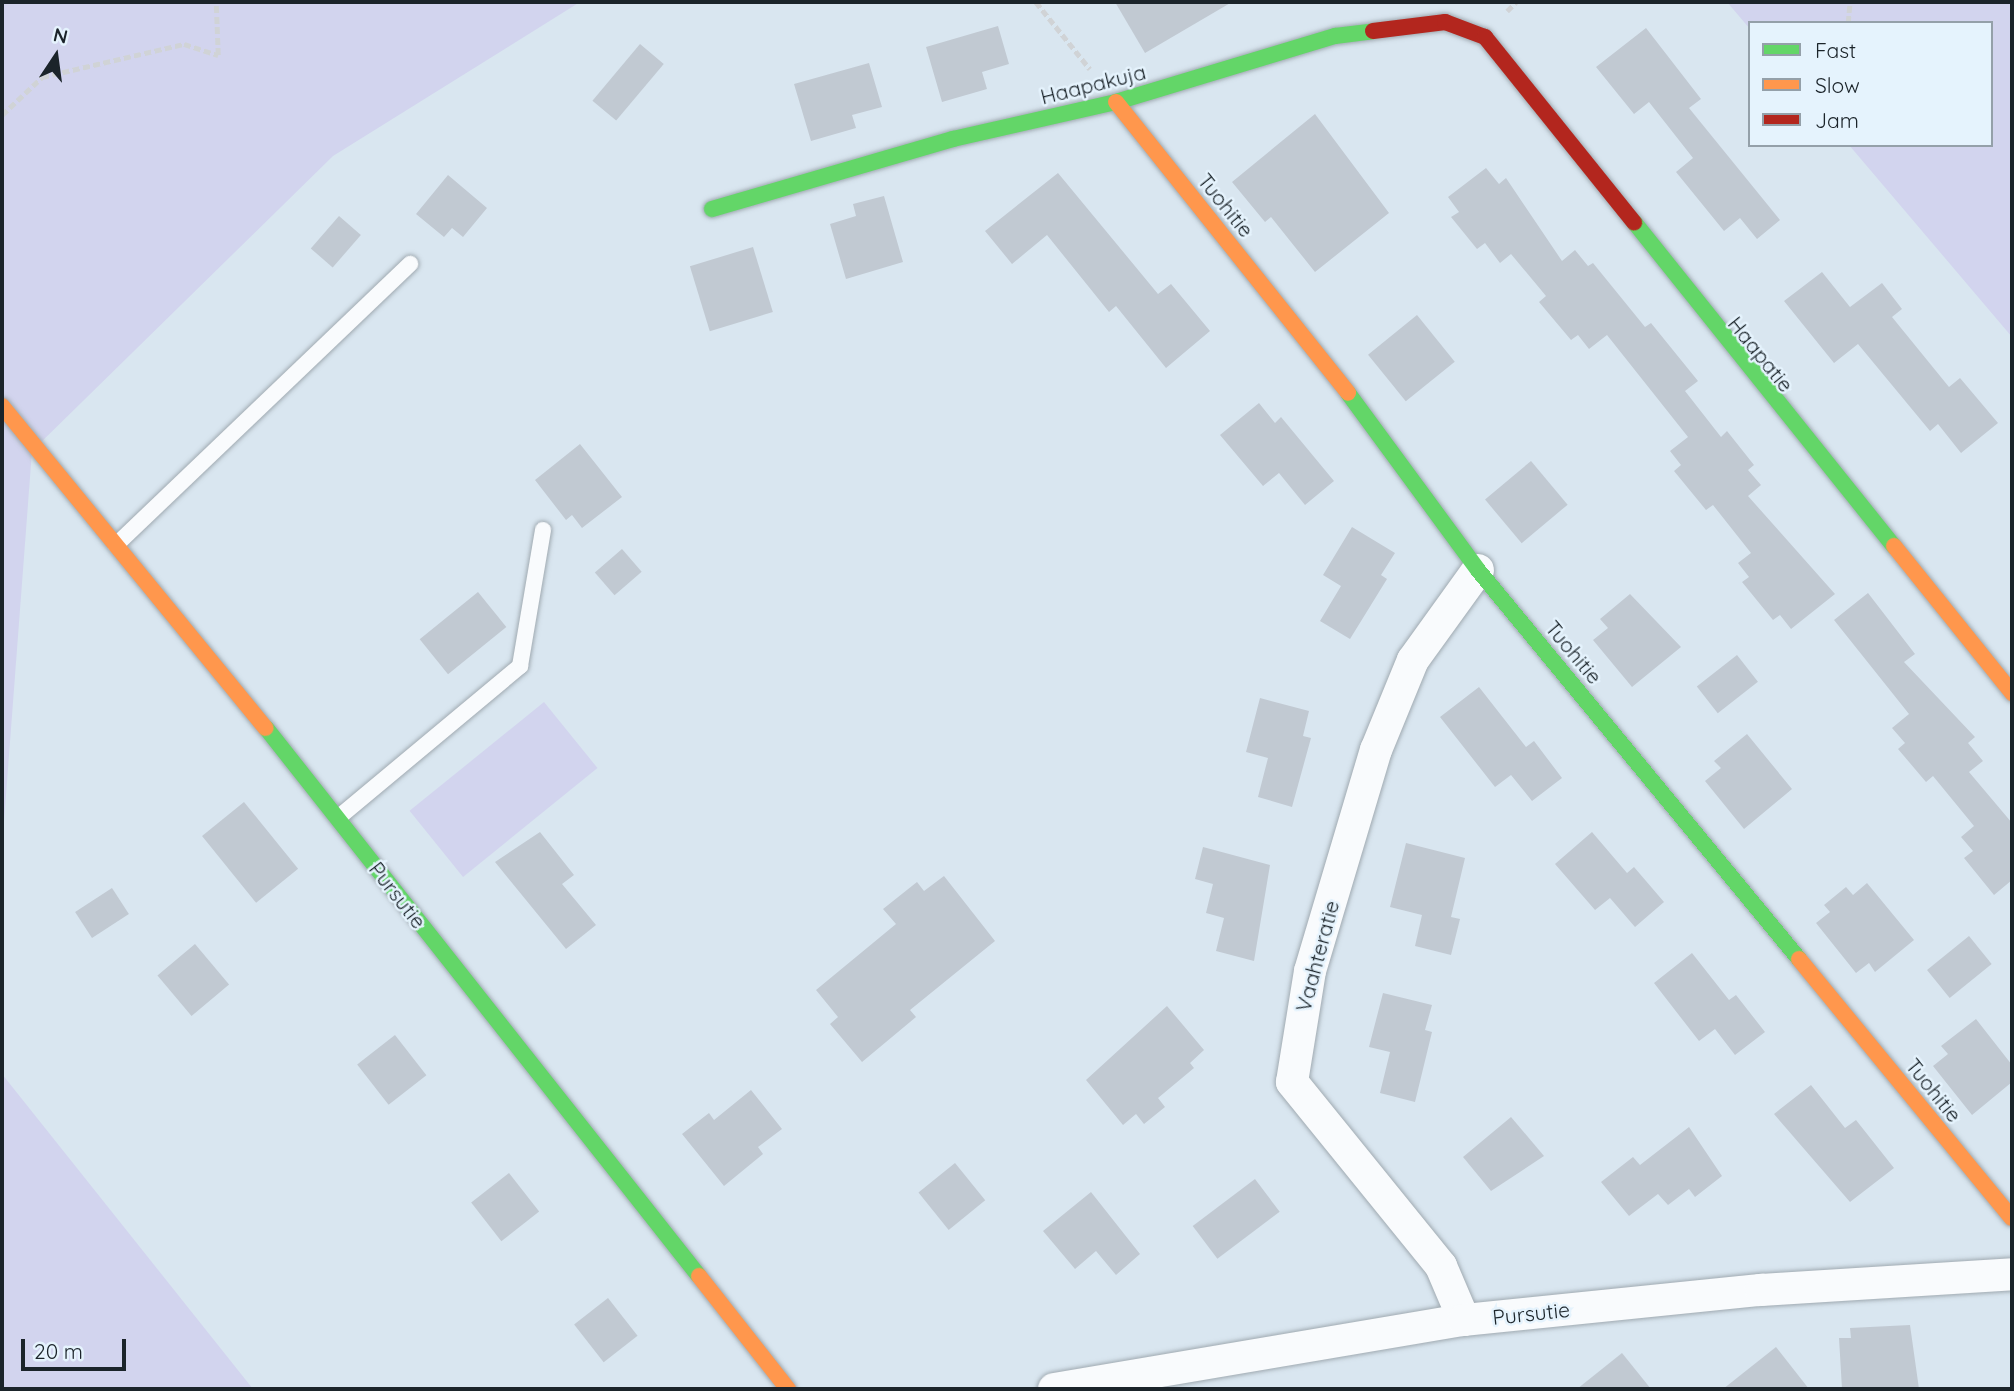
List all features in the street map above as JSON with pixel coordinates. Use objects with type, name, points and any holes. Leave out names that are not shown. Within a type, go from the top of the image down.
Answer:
[{"type":"street","name":"Haapakuja","points":[[712,209],[953,139],[1116,102],[1335,36],[1445,22],[1485,37]]},
{"type":"street","name":"Haapatie","points":[[1485,37],[1756,383],[2012,692]]},
{"type":"street","name":"Tuohitie","points":[[1116,102],[1321,356],[1478,570],[2012,1218]]},
{"type":"street","name":"Pursutie","points":[[2,406],[114,547],[339,817],[788,1389]]},
{"type":"street","name":"Vaahteratie","points":[[1464,1320],[1441,1266],[1419,1235],[1292,1082],[1310,971],[1376,750],[1413,660],[1478,570]]},
{"type":"street","name":"Pursutie","points":[[1054,1389],[1464,1320],[1761,1290],[2012,1274]]},
{"type":"lane","points":[[114,547],[410,264]]},
{"type":"lane","points":[[339,817],[520,666],[543,530]]},
{"type":"path","points":[[2,115],[42,77],[184,44],[218,55],[216,2]]},
{"type":"path","points":[[1036,2],[1116,102]]},
{"type":"path","points":[[1848,21],[1850,2]]},
{"type":"shaded area","points":[[2,2],[580,2],[333,156],[32,451],[2,848]]},
{"type":"shaded area","points":[[1727,2],[2012,2],[2012,337],[1851,147],[1993,147],[1993,21],[1748,21],[1748,27]]},
{"type":"shaded area","points":[[544,702],[597,768],[463,877],[410,811]]},
{"type":"shaded area","points":[[2,1074],[253,1389],[2,1389]]},
{"type":"building","points":[[1115,2],[1232,2],[1145,53]]},
{"type":"building","points":[[998,26],[1009,64],[982,72],[987,89],[942,102],[926,47]]},
{"type":"building","points":[[1646,28],[1701,99],[1689,108],[1780,220],[1757,239],[1740,218],[1724,231],[1676,172],[1693,158],[1649,102],[1634,114],[1596,67]]},
{"type":"building","points":[[640,44],[664,64],[616,121],[592,101]]},
{"type":"building","points":[[869,63],[882,107],[852,115],[856,128],[811,141],[794,84]]},
{"type":"building","points":[[1315,114],[1389,213],[1315,272],[1271,217],[1265,222],[1232,182]]},
{"type":"building","points":[[1486,168],[1499,184],[1506,178],[1562,261],[1575,250],[1588,266],[1593,263],[1645,327],[1651,323],[1698,381],[1685,391],[1721,437],[1727,431],[1754,465],[1748,470],[1761,485],[1748,496],[1835,594],[1791,629],[1780,615],[1773,620],[1742,582],[1749,577],[1738,563],[1751,553],[1713,505],[1706,510],[1674,471],[1681,465],[1670,451],[1688,437],[1607,335],[1589,349],[1578,335],[1571,340],[1539,302],[1546,296],[1511,254],[1500,263],[1485,243],[1477,249],[1451,217],[1459,212],[1448,197]]},
{"type":"building","points":[[1058,173],[1158,294],[1171,284],[1210,331],[1166,368],[1116,306],[1109,312],[1047,235],[1012,264],[985,231]]},
{"type":"building","points":[[448,175],[487,208],[463,237],[452,228],[444,237],[416,214]]},
{"type":"building","points":[[884,196],[903,262],[846,279],[830,224],[856,216],[853,204]]},
{"type":"building","points":[[339,216],[361,235],[333,267],[311,248]]},
{"type":"building","points":[[753,247],[773,312],[710,331],[690,266]]},
{"type":"building","points":[[1822,272],[1850,307],[1882,283],[1902,309],[1892,317],[1949,387],[1960,378],[1998,423],[1961,453],[1938,424],[1930,431],[1858,344],[1834,363],[1784,301]]},
{"type":"building","points":[[1417,315],[1455,362],[1406,401],[1368,355]]},
{"type":"building","points":[[1259,403],[1275,423],[1281,417],[1334,481],[1305,505],[1279,473],[1263,486],[1220,435]]},
{"type":"building","points":[[580,444],[622,497],[582,528],[572,515],[566,520],[535,480]]},
{"type":"building","points":[[1531,461],[1568,505],[1522,543],[1485,500]]},
{"type":"building","points":[[1352,527],[1395,553],[1381,575],[1387,579],[1350,639],[1320,621],[1341,586],[1323,575]]},
{"type":"building","points":[[622,549],[642,572],[615,595],[595,573]]},
{"type":"building","points":[[478,592],[506,627],[448,674],[420,639]]},
{"type":"building","points":[[1868,593],[1915,654],[1904,662],[1975,737],[1968,743],[1983,761],[1969,772],[2012,823],[2012,880],[1994,895],[1964,858],[1973,851],[1961,837],[1974,826],[1933,776],[1926,782],[1898,749],[1905,743],[1892,728],[1909,714],[1834,620]]},
{"type":"building","points":[[1630,594],[1681,647],[1632,687],[1593,640],[1608,628],[1600,619]]},
{"type":"building","points":[[1737,655],[1758,682],[1718,713],[1697,686]]},
{"type":"building","points":[[1479,687],[1526,747],[1534,741],[1562,778],[1532,801],[1511,775],[1495,787],[1440,717]]},
{"type":"building","points":[[1260,698],[1309,711],[1303,736],[1311,738],[1292,807],[1258,797],[1268,758],[1246,752]]},
{"type":"building","points":[[1747,734],[1792,789],[1744,829],[1705,781],[1721,768],[1714,761]]},
{"type":"building","points":[[244,802],[298,869],[256,903],[202,836]]},
{"type":"building","points":[[540,832],[574,875],[562,884],[596,925],[566,949],[495,862]]},
{"type":"building","points":[[1592,832],[1627,873],[1634,867],[1664,902],[1635,927],[1610,898],[1595,910],[1555,864]]},
{"type":"building","points":[[1406,843],[1465,858],[1451,917],[1460,919],[1451,955],[1415,946],[1422,915],[1390,907]]},
{"type":"building","points":[[1203,847],[1270,865],[1254,961],[1216,951],[1224,918],[1206,913],[1213,884],[1195,879]]},
{"type":"building","points":[[944,876],[995,941],[910,1010],[916,1017],[862,1062],[830,1024],[838,1017],[816,990],[896,924],[883,909],[917,882],[924,891]]},
{"type":"building","points":[[1867,883],[1914,940],[1875,972],[1869,963],[1856,973],[1816,923],[1830,912],[1824,905],[1846,887],[1853,895]]},
{"type":"building","points":[[112,888],[129,914],[92,938],[75,912]]},
{"type":"building","points":[[1969,936],[1992,964],[1950,998],[1927,970]]},
{"type":"building","points":[[195,944],[229,985],[192,1016],[157,975]]},
{"type":"building","points":[[1692,953],[1729,1000],[1736,995],[1765,1032],[1735,1055],[1715,1029],[1699,1041],[1654,983]]},
{"type":"building","points":[[1383,993],[1432,1005],[1425,1030],[1432,1032],[1415,1102],[1380,1093],[1390,1052],[1369,1047]]},
{"type":"building","points":[[1167,1006],[1204,1050],[1190,1063],[1194,1068],[1158,1098],[1165,1107],[1144,1124],[1136,1114],[1123,1125],[1086,1080]]},
{"type":"building","points":[[1976,1019],[2012,1065],[2012,1082],[1972,1115],[1933,1066],[1948,1054],[1941,1046]]},
{"type":"building","points":[[395,1035],[426,1075],[389,1105],[357,1065]]},
{"type":"building","points":[[1811,1085],[1845,1128],[1856,1120],[1894,1168],[1850,1202],[1774,1114]]},
{"type":"building","points":[[751,1090],[782,1129],[758,1147],[763,1154],[724,1186],[682,1134],[709,1113],[714,1120]]},
{"type":"building","points":[[1511,1117],[1544,1156],[1491,1191],[1463,1157]]},
{"type":"building","points":[[1689,1127],[1722,1176],[1695,1197],[1689,1189],[1668,1205],[1658,1194],[1629,1216],[1601,1182],[1633,1157],[1640,1165]]},
{"type":"building","points":[[955,1163],[985,1200],[949,1230],[918,1193]]},
{"type":"building","points":[[509,1173],[539,1212],[501,1241],[471,1203]]},
{"type":"building","points":[[1255,1179],[1280,1212],[1217,1259],[1193,1226]]},
{"type":"building","points":[[1091,1192],[1140,1254],[1116,1275],[1096,1251],[1075,1269],[1043,1231]]},
{"type":"building","points":[[608,1298],[638,1336],[604,1362],[574,1324]]},
{"type":"building","points":[[1910,1325],[1919,1389],[1842,1389],[1839,1338],[1851,1338],[1850,1328]]},
{"type":"building","points":[[1776,1347],[1809,1389],[1723,1389]]},
{"type":"building","points":[[1622,1353],[1651,1389],[1577,1389]]},
{"type":"traffic: fast","points":[[712,209],[953,139],[1116,102],[1335,36],[1373,31]]},
{"type":"traffic: fast","points":[[1634,222],[1894,546]]},
{"type":"traffic: fast","points":[[1348,393],[1478,570],[1799,959]]},
{"type":"traffic: fast","points":[[266,728],[699,1276]]},
{"type":"traffic: slow","points":[[1116,102],[1348,393]]},
{"type":"traffic: slow","points":[[2,406],[266,728]]},
{"type":"traffic: slow","points":[[1894,546],[2012,693]]},
{"type":"traffic: slow","points":[[1799,959],[2012,1218]]},
{"type":"traffic: slow","points":[[699,1276],[788,1389]]},
{"type":"traffic: jam","points":[[1373,31],[1445,22],[1485,37],[1634,222]]}]
